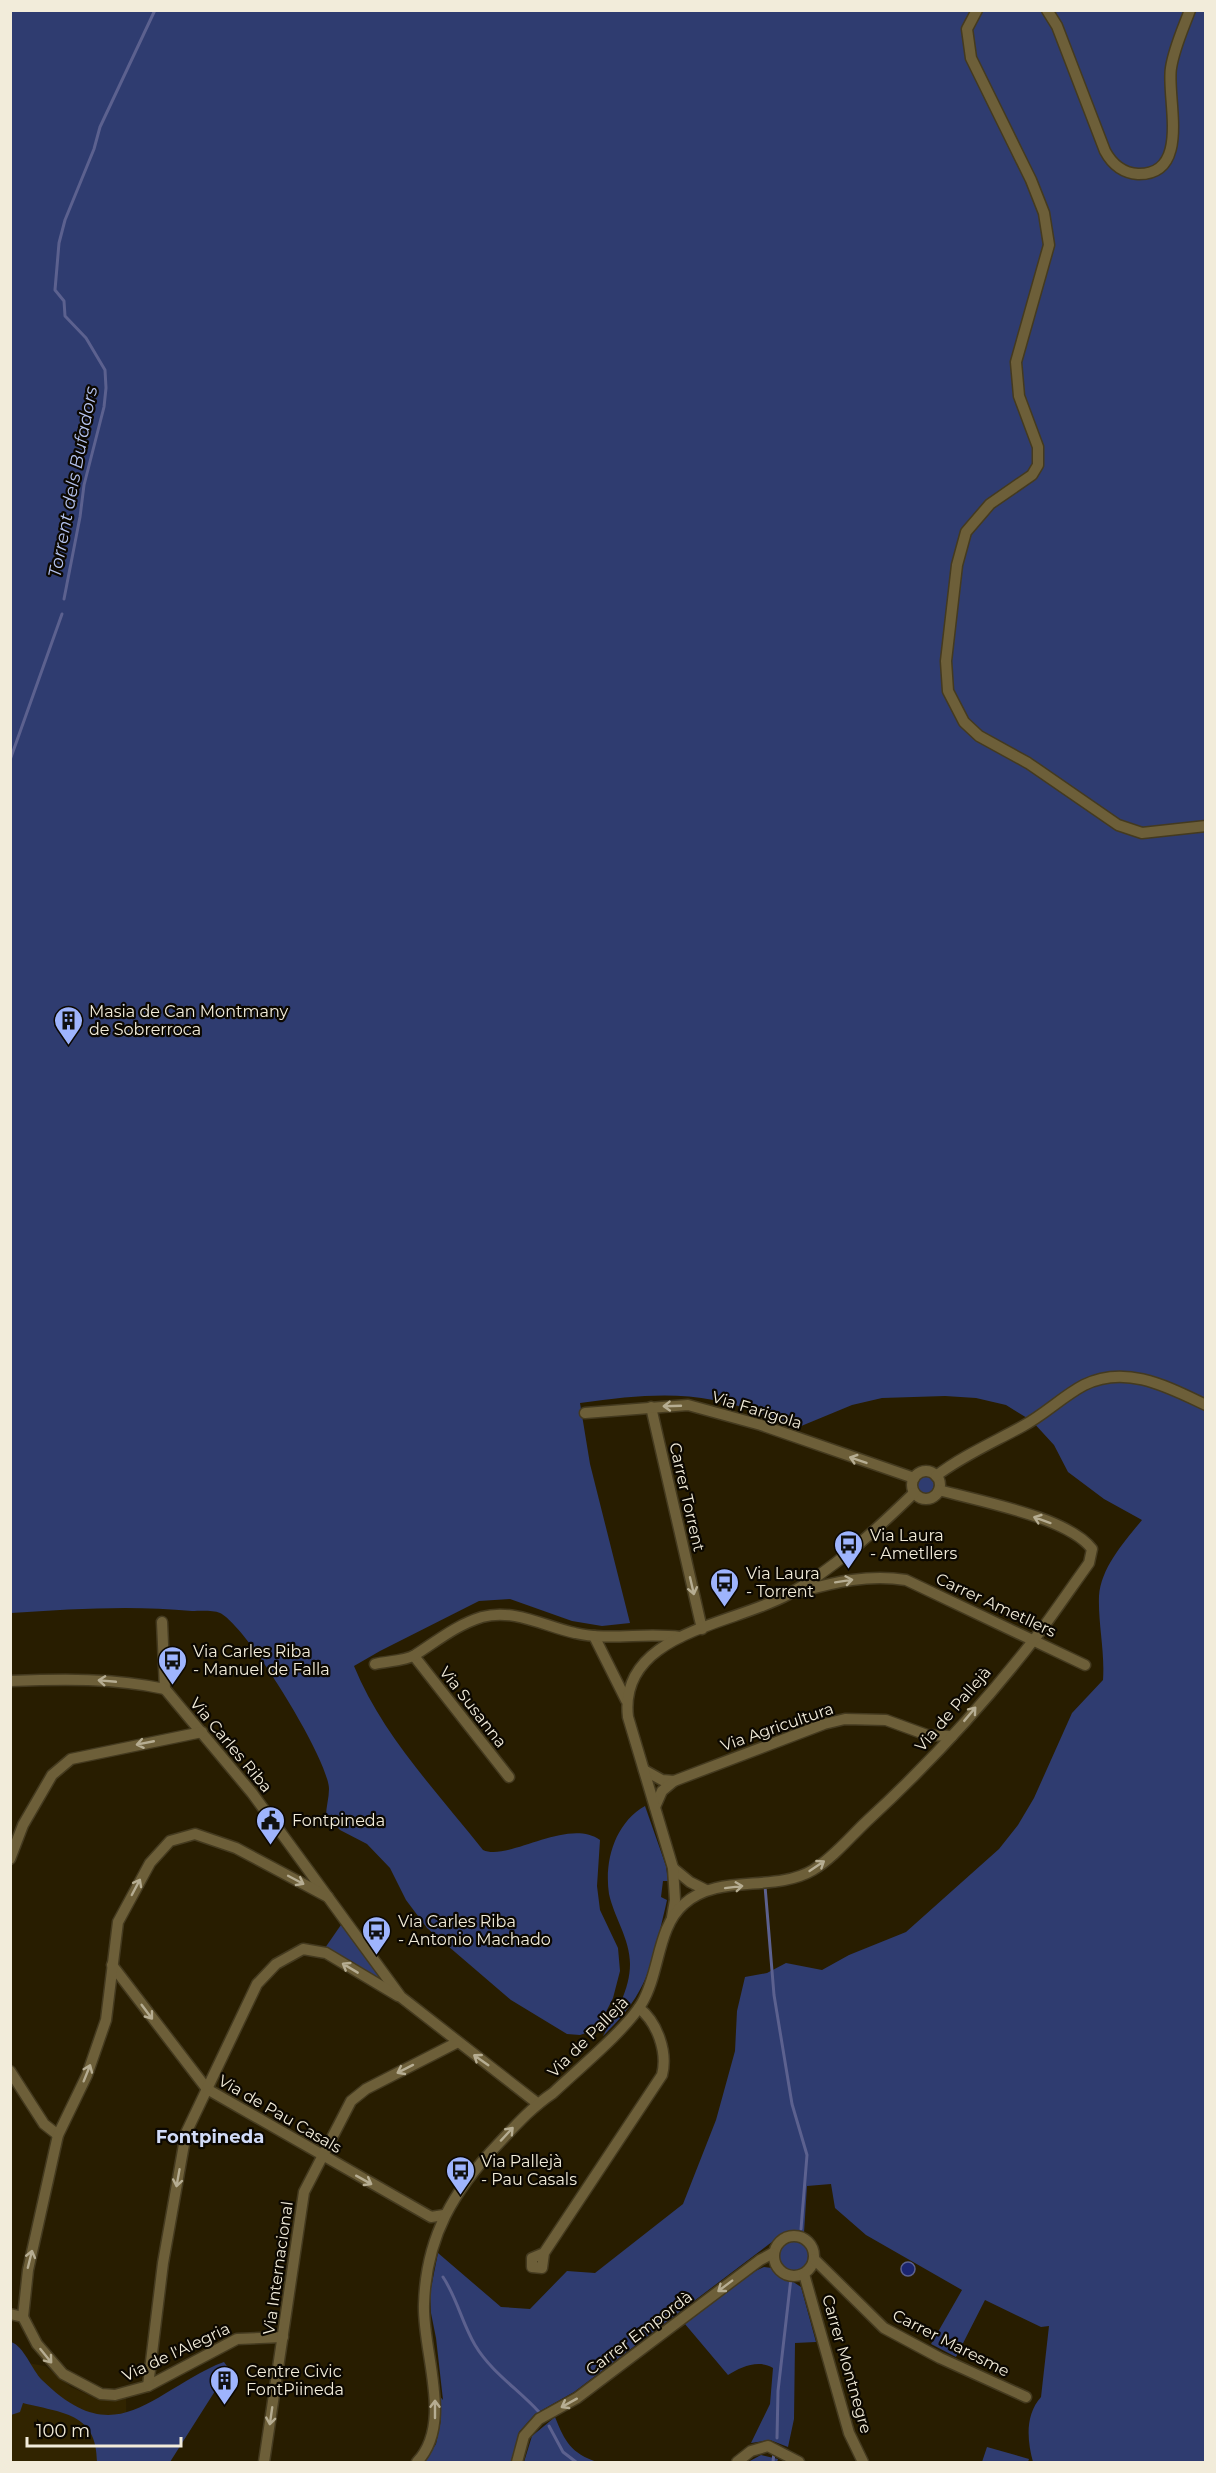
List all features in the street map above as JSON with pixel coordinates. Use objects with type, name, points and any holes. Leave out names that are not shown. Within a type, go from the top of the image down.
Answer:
[{"type":"street","points":[[977,10],[967,29],[971,58],[1031,180],[1044,213],[1048,245],[1016,362],[1019,396],[1038,447],[1038,465],[1032,475],[990,504],[966,532],[957,565],[946,661],[948,691],[964,722],[979,736],[1036,768],[1118,825],[1142,833],[1206,826]]},
{"type":"street","points":[[1047,10],[1057,26],[1105,151],[1116,166],[1135,174],[1155,168],[1167,155],[1173,143],[1175,128],[1169,80],[1173,58],[1190,10]]},
{"type":"street","points":[[936,1476],[1043,1414],[1084,1385],[1105,1378],[1148,1379],[1162,1383],[1206,1405]]},
{"type":"street","name":"Via Farigola","points":[[585,1413],[688,1405],[761,1425],[914,1478]]},
{"type":"street","name":"Carrer Torrent","points":[[651,1407],[702,1629]]},
{"type":"street","points":[[925,1472],[936,1476],[939,1490],[929,1499],[921,1499],[914,1493],[912,1484],[914,1478],[925,1472]]},
{"type":"street","name":"Via de Pallejà","points":[[417,2463],[429,2445],[436,2409],[425,2339],[424,2305],[428,2268],[444,2215],[457,2192],[537,2103],[553,2093],[639,2008],[651,1983],[672,1917],[682,1905],[706,1890],[784,1882],[813,1869],[896,1796],[952,1736],[1034,1639],[1089,1563],[1092,1549],[1078,1534],[1041,1519],[939,1490]]},
{"type":"street","points":[[672,1917],[675,1900],[673,1868],[628,1717],[627,1700],[637,1670],[659,1649],[680,1637],[787,1595],[835,1562],[914,1493]]},
{"type":"street","name":"Carrer Ametllers","points":[[787,1595],[833,1582],[860,1578],[887,1577],[906,1580],[1085,1665]]},
{"type":"street","points":[[375,1664],[414,1656],[445,1634],[485,1616],[521,1617],[576,1634],[594,1636],[658,1634],[680,1637]]},
{"type":"street","points":[[10,1681],[82,1679],[140,1684],[165,1689],[162,1622]]},
{"type":"street","points":[[594,1636],[627,1700]]},
{"type":"street","name":"Via Susanna","points":[[414,1656],[509,1777]]},
{"type":"street","name":"Via Carles Riba","points":[[165,1689],[252,1793],[401,1997],[537,2103]]},
{"type":"street","name":"Via Agricultura","points":[[674,1781],[803,1732],[845,1719],[886,1720],[927,1735],[952,1736]]},
{"type":"street","points":[[10,1859],[23,1824],[52,1774],[70,1759],[202,1732]]},
{"type":"street","points":[[927,1735],[930,1747],[928,1760]]},
{"type":"street","points":[[644,1770],[662,1780],[674,1781]]},
{"type":"street","points":[[655,1807],[662,1791],[674,1781]]},
{"type":"street","points":[[10,2314],[23,2317],[27,2271],[58,2135],[87,2075],[106,2020],[118,1922],[150,1863],[170,1841],[195,1834],[236,1848],[328,1897]]},
{"type":"street","points":[[673,1868],[690,1882],[706,1890]]},
{"type":"street","points":[[148,2386],[163,2263],[186,2133],[257,1984],[276,1964],[303,1949],[326,1953],[401,1997]]},
{"type":"street","name":"Via de Pau Casals","points":[[112,1965],[207,2089],[322,2157],[431,2217],[444,2215]]},
{"type":"street","points":[[544,2253],[663,2075],[664,2057],[654,2024],[639,2008]]},
{"type":"street","name":"Via Internacional","points":[[264,2463],[304,2192],[351,2101],[366,2089],[458,2042]]},
{"type":"street","points":[[10,2071],[44,2124],[58,2135]]},
{"type":"street","points":[[796,2235],[810,2242],[814,2259],[804,2274],[791,2276],[784,2274],[778,2268],[773,2253],[781,2239],[796,2235]]},
{"type":"street","name":"Carrer Empordà","points":[[517,2463],[524,2436],[539,2419],[577,2398],[760,2260],[773,2253]]},
{"type":"street","name":"Carrer Maresme","points":[[814,2259],[884,2328],[940,2358],[1026,2397]]},
{"type":"street","name":"Carrer Montnegre","points":[[804,2274],[849,2433],[863,2463]]},
{"type":"street","name":"Via de l'Alegria","points":[[23,2317],[37,2344],[63,2374],[101,2394],[115,2395],[148,2386],[237,2339],[283,2337]]},
{"type":"street","points":[[737,2463],[751,2451],[768,2446],[799,2463]]},
{"type":"shaded area","points":[[11,11],[1205,11],[1205,2462],[1033,2462],[1029,2445],[1029,2428],[1032,2412],[1041,2397],[1049,2326],[1041,2327],[985,2300],[956,2357],[931,2344],[962,2290],[866,2235],[835,2208],[831,2184],[807,2186],[804,2233],[794,2230],[781,2235],[574,2392],[535,2414],[519,2432],[512,2462],[424,2462],[436,2444],[441,2420],[438,2422],[437,2393],[443,2400],[430,2293],[438,2253],[501,2307],[530,2309],[567,2271],[595,2273],[683,2204],[716,2120],[735,2051],[737,2011],[745,1977],[767,1973],[786,1963],[822,1970],[849,1955],[906,1932],[999,1849],[1018,1825],[1034,1798],[1072,1713],[1103,1680],[1099,1606],[1101,1585],[1115,1555],[1142,1520],[1104,1499],[1068,1472],[1054,1445],[1032,1421],[1006,1405],[976,1398],[945,1396],[882,1398],[852,1405],[794,1429],[740,1406],[690,1396],[638,1396],[580,1403],[590,1464],[630,1623],[602,1626],[572,1621],[510,1599],[479,1601],[354,1666],[395,1740],[483,1850],[494,1852],[507,1850],[555,1836],[571,1834],[587,1834],[600,1840],[597,1886],[600,1910],[618,1948],[620,1971],[613,1998],[601,2022],[592,2031],[580,2035],[567,2034],[511,2000],[427,1928],[406,1900],[390,1868],[367,1844],[340,1830],[326,1816],[329,1789],[316,1751],[266,1666],[248,1641],[220,1613],[124,1608],[11,1613]]},
{"type":"shaded area","points":[[921,1476],[929,1476],[934,1481],[932,1492],[921,1494],[916,1489],[916,1481]]},
{"type":"shaded area","points":[[645,1806],[666,1866],[668,1881],[663,1881],[661,1897],[667,1900],[646,1978],[630,2006],[603,2036],[625,1993],[630,1964],[625,1937],[609,1894],[610,1856],[626,1822]]},
{"type":"shaded area","points":[[343,1922],[383,1977],[382,1980],[325,1948]]},
{"type":"shaded area","points":[[794,2239],[806,2244],[811,2256],[806,2268],[794,2273],[782,2268],[777,2256],[782,2244]]},
{"type":"shaded area","points":[[908,2262],[913,2264],[915,2269],[913,2274],[908,2276],[903,2274],[901,2269],[903,2264]]},
{"type":"shaded area","points":[[764,2267],[772,2268],[801,2287],[816,2342],[795,2343],[794,2419],[788,2447],[770,2440],[751,2443],[770,2404],[773,2368],[756,2364],[728,2375],[685,2324],[753,2272]]},
{"type":"shaded area","points":[[11,2342],[24,2353],[38,2376],[67,2401],[90,2412],[111,2415],[150,2403],[216,2365],[224,2362],[229,2369],[170,2462],[97,2462],[91,2433],[84,2424],[74,2418],[23,2403],[20,2412],[11,2415]]},
{"type":"shaded area","points":[[10,2360],[45,2366],[71,2387],[93,2397],[126,2397],[127,2441],[99,2462],[11,2462]]},
{"type":"shaded area","points":[[555,2417],[570,2446],[581,2455],[597,2462],[524,2462],[532,2436]]},
{"type":"shaded area","points":[[987,2447],[1029,2459],[1028,2462],[982,2462]]},
{"type":"shaded area","points":[[761,2455],[778,2459],[777,2462],[748,2462]]},
{"type":"waterway","name":"Torrent dels Bufadors","points":[[64,599],[84,485],[104,407],[106,388],[105,370],[86,338],[65,316],[64,301],[55,290],[59,243],[65,220],[94,149],[100,127],[155,10]]},
{"type":"waterway","points":[[10,760],[62,614]]},
{"type":"waterway","points":[[765,1886],[774,1995],[792,2104],[807,2155],[801,2229]]},
{"type":"waterway","points":[[443,2277],[470,2337],[481,2355],[539,2412]]},
{"type":"waterway","points":[[777,2438],[778,2391],[791,2278]]},
{"type":"waterway","points":[[549,2426],[563,2452],[576,2462]]},
{"type":"waterway","points":[[773,2462],[774,2452]]},
{"type":"place","name":"Masia de Can Montmany de Sobrerroca","points":[[68,1046]]},
{"type":"place","name":"Via Laura - Ametllers","points":[[849,1570]]},
{"type":"place","name":"Via Laura - Torrent","points":[[725,1608]]},
{"type":"place","name":"Via Carles Riba - Manuel de Falla","points":[[172,1686]]},
{"type":"place","name":"Fontpineda","points":[[271,1846]]},
{"type":"place","name":"Via Carles Riba - Antonio Machado","points":[[377,1956]]},
{"type":"place","name":"Via Pallejà - Pau Casals","points":[[460,2196]]},
{"type":"place","name":"Centre Civic FontPiineda","points":[[225,2406]]},
{"type":"district","name":"Fontpineda","points":[[210,2137]]}]
